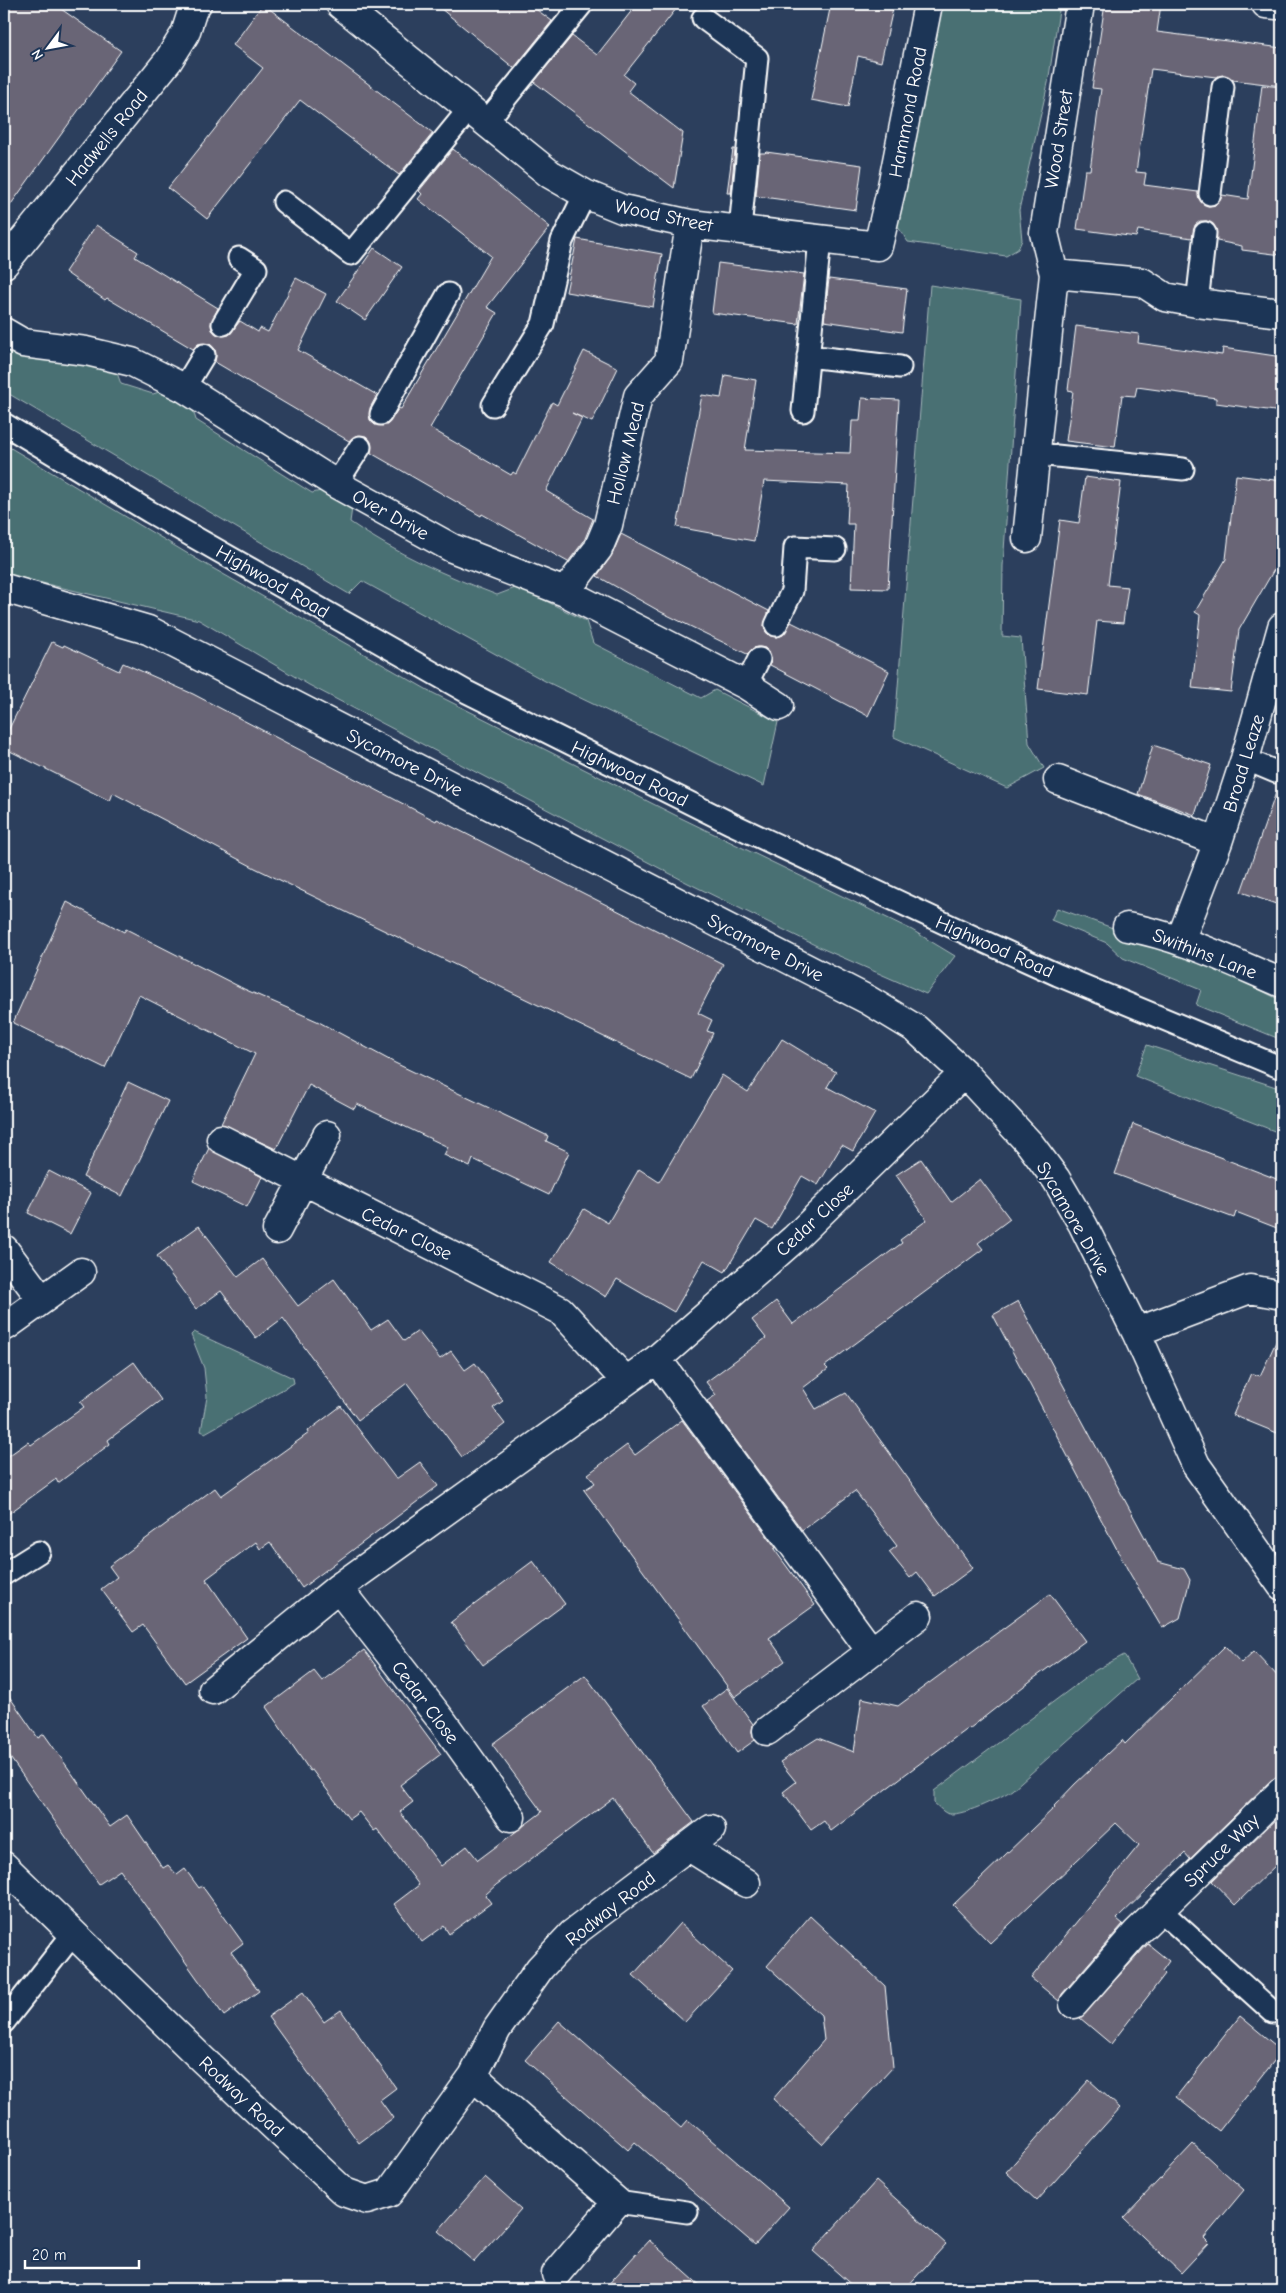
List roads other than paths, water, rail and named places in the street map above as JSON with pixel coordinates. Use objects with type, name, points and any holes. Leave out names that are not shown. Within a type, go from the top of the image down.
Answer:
[{"type":"street","name":"Hadwells Road","points":[[4,264],[168,61],[186,34],[193,9],[197,4]]},
{"type":"street","name":"Wood Street","points":[[340,4],[550,174],[585,194],[622,209],[690,224],[878,246],[884,220]]},
{"type":"street","name":"Hammond Road","points":[[884,220],[928,4]]},
{"type":"street","name":"Wood Street","points":[[1027,538],[1054,274],[1044,233],[1080,4]]},
{"type":"street","points":[[1266,4],[1279,4]]},
{"type":"street","name":"Hollow Mead","points":[[565,592],[598,549],[608,525],[638,396],[669,361],[690,224]]},
{"type":"street","points":[[1054,274],[1142,282],[1165,297],[1197,303],[1282,313]]},
{"type":"street","name":"Over Drive","points":[[4,332],[23,343],[86,351],[132,362],[184,388],[336,484],[452,548],[565,592],[746,685],[779,706]]},
{"type":"street","name":"Sycamore Drive","points":[[4,588],[148,630],[868,1000],[916,1029],[964,1073],[1030,1144],[1056,1179],[1083,1225],[1136,1332],[1196,1465],[1282,1586]]},
{"type":"street","name":"Broad Leaze","points":[[1180,941],[1218,842],[1246,759],[1282,627]]},
{"type":"street","points":[[1058,780],[1218,842]]},
{"type":"street","name":"Swithins Lane","points":[[1127,927],[1152,931],[1180,941],[1282,983]]},
{"type":"street","name":"Cedar Close","points":[[213,1690],[338,1588],[625,1380],[657,1359],[794,1239],[964,1073]]},
{"type":"street","points":[[276,1230],[327,1135]]},
{"type":"street","name":"Cedar Close","points":[[221,1139],[302,1182],[560,1310],[625,1380]]},
{"type":"street","points":[[4,1249],[42,1300]]},
{"type":"street","points":[[5,1327],[81,1272]]},
{"type":"street","points":[[1136,1332],[1250,1289],[1282,1295]]},
{"type":"street","points":[[657,1359],[871,1652]]},
{"type":"street","name":"Cedar Close","points":[[338,1588],[443,1722],[511,1817]]},
{"type":"street","points":[[767,1731],[918,1616]]},
{"type":"street","name":"Spruce Way","points":[[1074,2004],[1137,1932],[1282,1791]]},
{"type":"street","name":"Rodway Road","points":[[4,1866],[344,2192],[367,2200],[389,2193],[473,2076],[497,2029],[540,1968],[572,1934],[711,1829]]},
{"type":"street","points":[[689,1847],[746,1883]]},
{"type":"street","points":[[473,2076],[617,2202],[556,2274]]},
{"type":"lane","points":[[284,202],[351,254],[582,4]]},
{"type":"lane","points":[[703,18],[757,58],[740,230]]},
{"type":"lane","points":[[1210,194],[1223,87]]},
{"type":"lane","points":[[493,405],[542,324],[562,241],[585,194]]},
{"type":"lane","points":[[1197,303],[1205,233]]},
{"type":"lane","points":[[803,412],[820,240]]},
{"type":"lane","points":[[223,324],[256,269],[239,258]]},
{"type":"lane","points":[[381,414],[448,294]]},
{"type":"lane","points":[[184,388],[204,355]]},
{"type":"lane","points":[[808,356],[900,367]]},
{"type":"lane","name":"Highwood Road","points":[[4,424],[150,512],[467,692],[732,824],[976,938],[1058,975],[1282,1068]]},
{"type":"lane","points":[[336,484],[360,447]]},
{"type":"lane","points":[[1037,454],[1183,469]]},
{"type":"lane","points":[[776,625],[792,591],[795,547],[835,549]]},
{"type":"lane","points":[[746,685],[759,659]]},
{"type":"lane","points":[[1246,759],[1276,772]]},
{"type":"lane","points":[[4,1574],[39,1552]]},
{"type":"lane","points":[[1159,1910],[1274,2012]]},
{"type":"lane","points":[[4,2022],[73,1934]]},
{"type":"lane","points":[[617,2202],[687,2212]]}]
